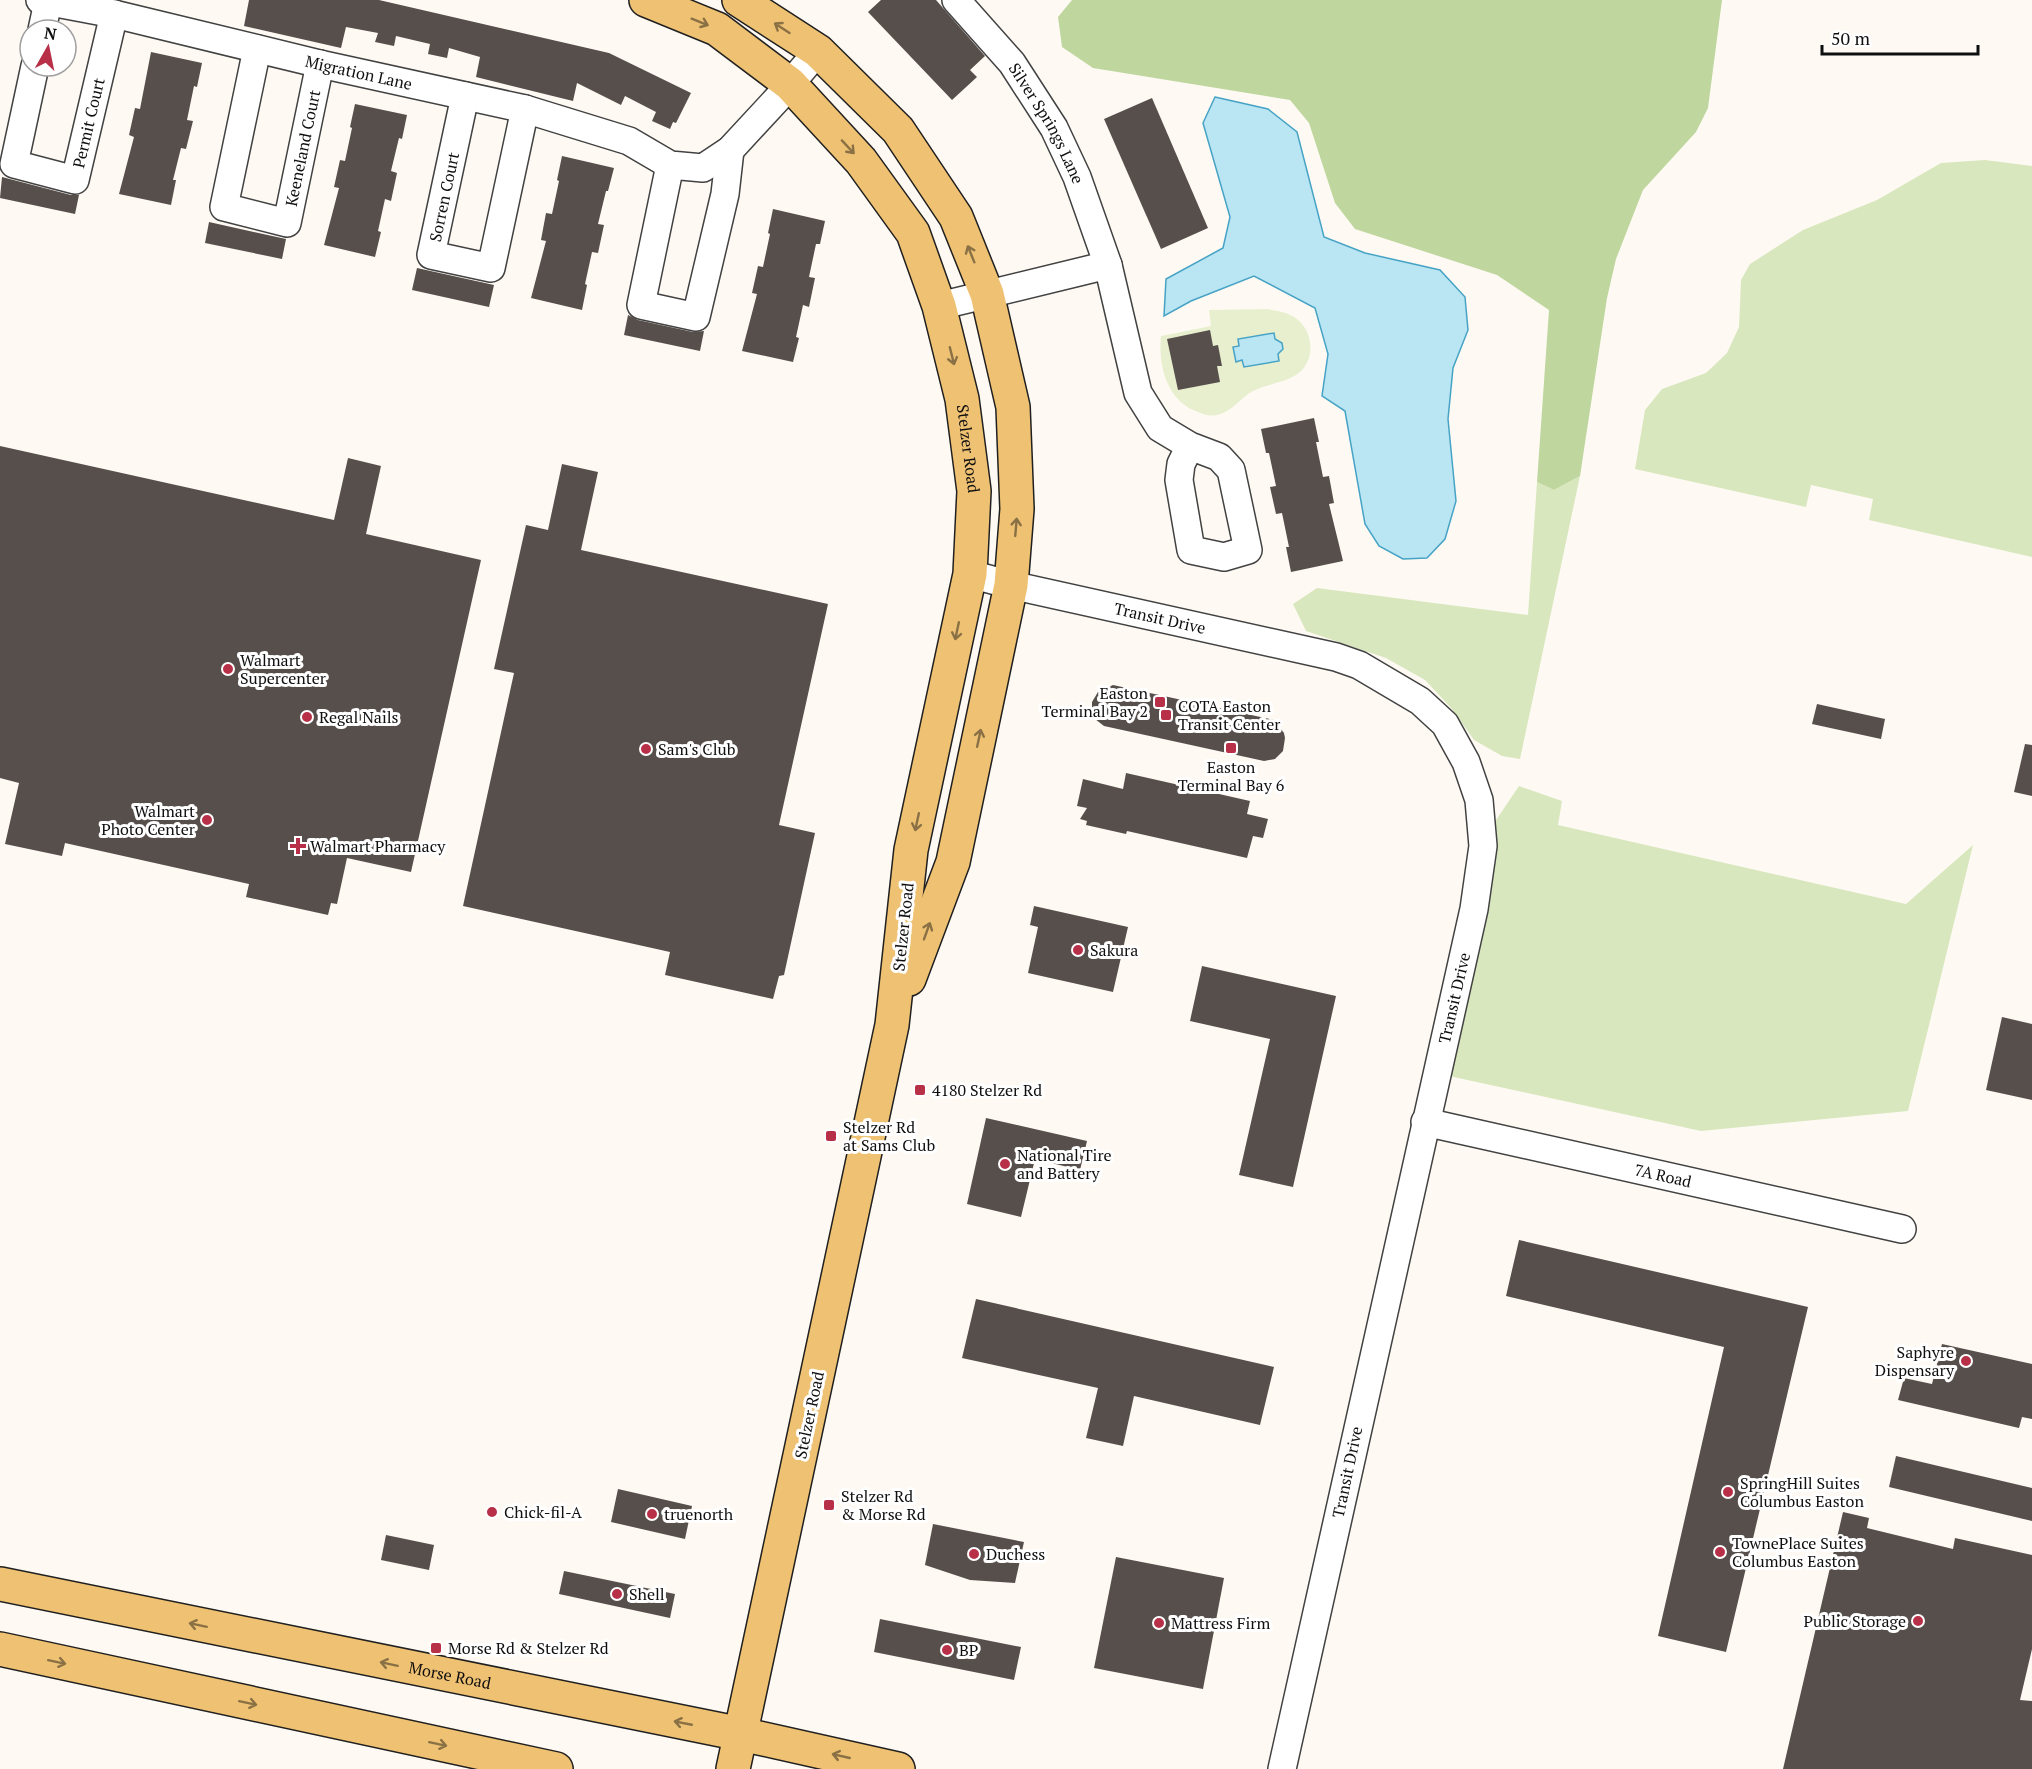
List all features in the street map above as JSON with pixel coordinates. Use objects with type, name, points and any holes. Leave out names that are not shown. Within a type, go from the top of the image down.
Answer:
[{"type":"main road","name":"Stelzer Road","points":[[646,0],[717,29],[790,84],[861,161],[913,233],[939,306],[962,399],[974,491],[969,574],[911,850],[892,1025],[733,1769]]},
{"type":"main road","name":"Stelzer Road","points":[[739,0],[818,51],[898,130],[956,217],[987,294],[1013,407],[1017,509],[1011,585],[953,862],[892,1025]]},
{"type":"main road","name":"Morse Road","points":[[0,1584],[741,1734],[898,1769]]},
{"type":"main road","points":[[0,1649],[556,1769]]},
{"type":"street","name":"Silver Springs Lane","points":[[956,0],[1012,63],[1054,128],[1077,177],[1108,265],[1138,393],[1160,428],[1190,446]]},
{"type":"street","name":"Migration Lane","points":[[44,1],[114,14],[320,64],[525,109],[629,141],[670,165],[703,168],[730,150],[818,51]]},
{"type":"street","points":[[43,18],[44,1]]},
{"type":"street","name":"Permit Court","points":[[32,78],[14,164],[75,180],[114,14]]},
{"type":"street","name":"Keeneland Court","points":[[257,49],[224,207],[276,220],[287,222],[320,64]]},
{"type":"street","name":"Sorren Court","points":[[465,96],[431,255],[491,268],[525,109]]},
{"type":"street","points":[[670,165],[641,305],[696,317],[725,194],[730,150]]},
{"type":"street","points":[[939,306],[1108,265]]},
{"type":"street","name":"Transit Drive","points":[[969,574],[1336,657],[1359,666],[1420,701],[1445,724],[1466,762],[1479,800],[1483,846],[1474,909],[1282,1769]]},
{"type":"street","name":"7A Road","points":[[1425,1122],[1902,1229]]},
{"type":"green space","points":[[1072,0],[1722,0],[1708,108],[1696,132],[1643,190],[1616,259],[1607,298],[1580,476],[1554,490],[1537,482],[1549,310],[1497,275],[1355,229],[1335,203],[1309,123],[1290,100],[1093,68],[1062,47],[1058,17]]},
{"type":"green space","points":[[1985,160],[2032,166],[2032,557],[1869,520],[1873,499],[1811,485],[1806,507],[1635,469],[1645,410],[1662,389],[1706,373],[1727,353],[1739,327],[1741,280],[1750,264],[1803,230],[1877,200],[1941,163]]},
{"type":"green space","points":[[1268,309],[1291,315],[1306,329],[1310,354],[1303,369],[1291,378],[1253,391],[1229,410],[1217,415],[1200,413],[1179,400],[1172,391],[1163,370],[1161,336],[1211,326],[1209,310]]},
{"type":"green space","points":[[1580,476],[1520,759],[1502,756],[1474,740],[1452,709],[1425,680],[1386,658],[1306,631],[1293,604],[1317,588],[1528,615],[1537,482],[1554,490]]},
{"type":"green space","points":[[1519,786],[1562,801],[1558,825],[1906,904],[1973,845],[1908,1111],[1701,1131],[1449,1076],[1494,864],[1494,823]]},
{"type":"water","points":[[1215,97],[1268,109],[1297,132],[1324,237],[1365,253],[1440,270],[1465,297],[1468,330],[1453,368],[1448,419],[1456,501],[1445,539],[1427,558],[1403,559],[1379,546],[1365,524],[1345,411],[1322,396],[1328,354],[1315,308],[1254,276],[1191,301],[1164,316],[1166,279],[1223,248],[1230,217],[1203,123]]},
{"type":"water","points":[[1274,333],[1275,339],[1282,343],[1283,349],[1278,354],[1279,361],[1244,367],[1242,360],[1236,362],[1233,347],[1239,346],[1238,339]]},
{"type":"building","points":[[249,0],[379,0],[609,53],[691,93],[676,123],[673,122],[670,129],[652,121],[656,112],[625,96],[621,105],[577,83],[573,101],[476,77],[480,57],[449,48],[447,58],[428,54],[430,44],[396,36],[394,46],[375,42],[378,33],[346,27],[341,48],[244,26]]},
{"type":"building","points":[[881,0],[936,0],[985,56],[970,70],[977,77],[952,100],[868,12]]},
{"type":"building","points":[[151,52],[202,63],[197,87],[194,86],[187,120],[193,121],[186,149],[181,148],[173,180],[176,180],[171,205],[119,194],[134,137],[129,135],[135,108],[140,109]]},
{"type":"building","points":[[1152,98],[1208,228],[1161,249],[1104,119]]},
{"type":"building","points":[[355,104],[407,115],[391,171],[397,173],[391,201],[385,199],[375,257],[324,245],[339,188],[334,187],[340,160],[345,161]]},
{"type":"building","points":[[562,156],[614,168],[598,224],[604,225],[598,253],[592,252],[582,310],[531,298],[546,241],[541,240],[546,213],[552,214]]},
{"type":"building","points":[[2,177],[71,195],[79,195],[75,214],[0,198]]},
{"type":"building","points":[[773,209],[825,221],[820,244],[816,244],[809,277],[815,278],[809,307],[803,305],[793,362],[742,351],[757,294],[752,293],[758,266],[763,267]]},
{"type":"building","points":[[209,222],[286,239],[282,259],[205,243]]},
{"type":"building","points":[[417,268],[494,285],[489,307],[412,290]]},
{"type":"building","points":[[628,315],[638,320],[693,332],[704,331],[700,351],[624,335]]},
{"type":"building","points":[[1210,330],[1213,346],[1218,345],[1222,366],[1217,366],[1220,382],[1178,390],[1167,339]]},
{"type":"building","points":[[1314,418],[1323,477],[1329,476],[1334,503],[1329,504],[1343,561],[1291,572],[1282,513],[1276,514],[1270,487],[1276,486],[1261,429]]},
{"type":"building","name":"Walmart Supercenter","points":[[0,446],[334,520],[348,458],[381,466],[366,534],[481,560],[411,872],[347,858],[337,904],[331,903],[328,915],[246,897],[249,884],[65,843],[62,856],[5,844],[19,783],[0,778]]},
{"type":"building","name":"Sam's Club","points":[[562,464],[598,472],[581,550],[828,604],[779,825],[815,833],[784,975],[779,976],[773,999],[665,975],[670,952],[463,906],[514,673],[494,669],[526,525],[548,530]]},
{"type":"building","points":[[1113,685],[1274,720],[1284,733],[1283,751],[1275,759],[1264,761],[1104,726],[1095,719],[1092,702],[1098,692]]},
{"type":"building","points":[[1817,704],[1885,719],[1881,739],[1812,724]]},
{"type":"building","points":[[2025,744],[2032,745],[2032,796],[2014,792]]},
{"type":"building","points":[[1126,773],[1250,801],[1247,814],[1268,819],[1263,838],[1253,836],[1247,858],[1127,831],[1126,834],[1086,825],[1087,821],[1080,819],[1087,808],[1077,806],[1083,779],[1123,789]]},
{"type":"building","name":"Sakura","points":[[1034,906],[1128,927],[1113,992],[1028,973],[1038,927],[1030,925]]},
{"type":"building","points":[[1202,966],[1336,996],[1293,1187],[1239,1175],[1270,1039],[1190,1021]]},
{"type":"building","points":[[2002,1017],[2032,1024],[2032,1100],[1986,1090]]},
{"type":"building","name":"National Tire and Battery","points":[[986,1118],[1087,1141],[1080,1170],[1035,1159],[1021,1217],[967,1204]]},
{"type":"building","name":"SpringHill Suites Columbus Easton","points":[[1519,1240],[1808,1307],[1726,1652],[1658,1636],[1724,1347],[1506,1296]]},
{"type":"building","points":[[976,1299],[1274,1367],[1260,1425],[1134,1396],[1123,1446],[1086,1438],[1098,1388],[962,1358]]},
{"type":"building","points":[[1942,1344],[2032,1364],[2032,1419],[2022,1417],[2019,1428],[1898,1400],[1904,1378],[1932,1384]]},
{"type":"building","points":[[1896,1456],[2032,1488],[2032,1521],[1889,1487]]},
{"type":"building","name":"truenorth","points":[[618,1489],[692,1506],[685,1539],[611,1522]]},
{"type":"building","name":"Public Storage","points":[[1843,1512],[1869,1518],[1867,1528],[1953,1549],[1955,1538],[2032,1555],[2032,1649],[2020,1700],[2032,1701],[2032,1769],[1783,1769]]},
{"type":"building","name":"Duchess","points":[[933,1524],[1024,1542],[1015,1583],[970,1580],[925,1565]]},
{"type":"building","points":[[386,1535],[434,1545],[429,1570],[381,1560]]},
{"type":"building","name":"Mattress Firm","points":[[1116,1557],[1224,1578],[1203,1689],[1094,1668]]},
{"type":"building","name":"Shell","points":[[564,1571],[675,1594],[670,1618],[559,1594]]},
{"type":"building","name":"BP","points":[[880,1619],[1021,1647],[1014,1680],[874,1652]]},
{"type":"place","name":"Walmart Supercenter","points":[[228,669]]},
{"type":"place","name":"Easton Terminal Bay 2","points":[[1160,702]]},
{"type":"place","name":"COTA Easton Transit Center","points":[[1166,715]]},
{"type":"place","name":"Regal Nails","points":[[307,717]]},
{"type":"place","name":"Easton Terminal Bay 6","points":[[1231,748]]},
{"type":"place","name":"Sam's Club","points":[[646,749]]},
{"type":"place","name":"Walmart Photo Center","points":[[207,820]]},
{"type":"place","name":"Walmart Pharmacy","points":[[298,846]]},
{"type":"place","name":"Sakura","points":[[1078,950]]},
{"type":"place","name":"4180 Stelzer Rd","points":[[920,1090]]},
{"type":"place","name":"Stelzer Rd at Sams Club","points":[[831,1136]]},
{"type":"place","name":"National Tire and Battery","points":[[1005,1164]]},
{"type":"place","name":"Saphyre Dispensary","points":[[1966,1361]]},
{"type":"place","name":"SpringHill Suites Columbus Easton","points":[[1728,1492]]},
{"type":"place","name":"Stelzer Rd & Morse Rd","points":[[829,1505]]},
{"type":"place","name":"Chick-fil-A","points":[[492,1512]]},
{"type":"place","name":"truenorth","points":[[652,1514]]},
{"type":"place","name":"TownePlace Suites Columbus Easton","points":[[1720,1552]]},
{"type":"place","name":"Duchess","points":[[974,1554]]},
{"type":"place","name":"Shell","points":[[617,1594]]},
{"type":"place","name":"Public Storage","points":[[1918,1621]]},
{"type":"place","name":"Mattress Firm","points":[[1159,1623]]},
{"type":"place","name":"Morse Rd & Stelzer Rd","points":[[436,1648]]},
{"type":"place","name":"BP","points":[[947,1650]]}]
